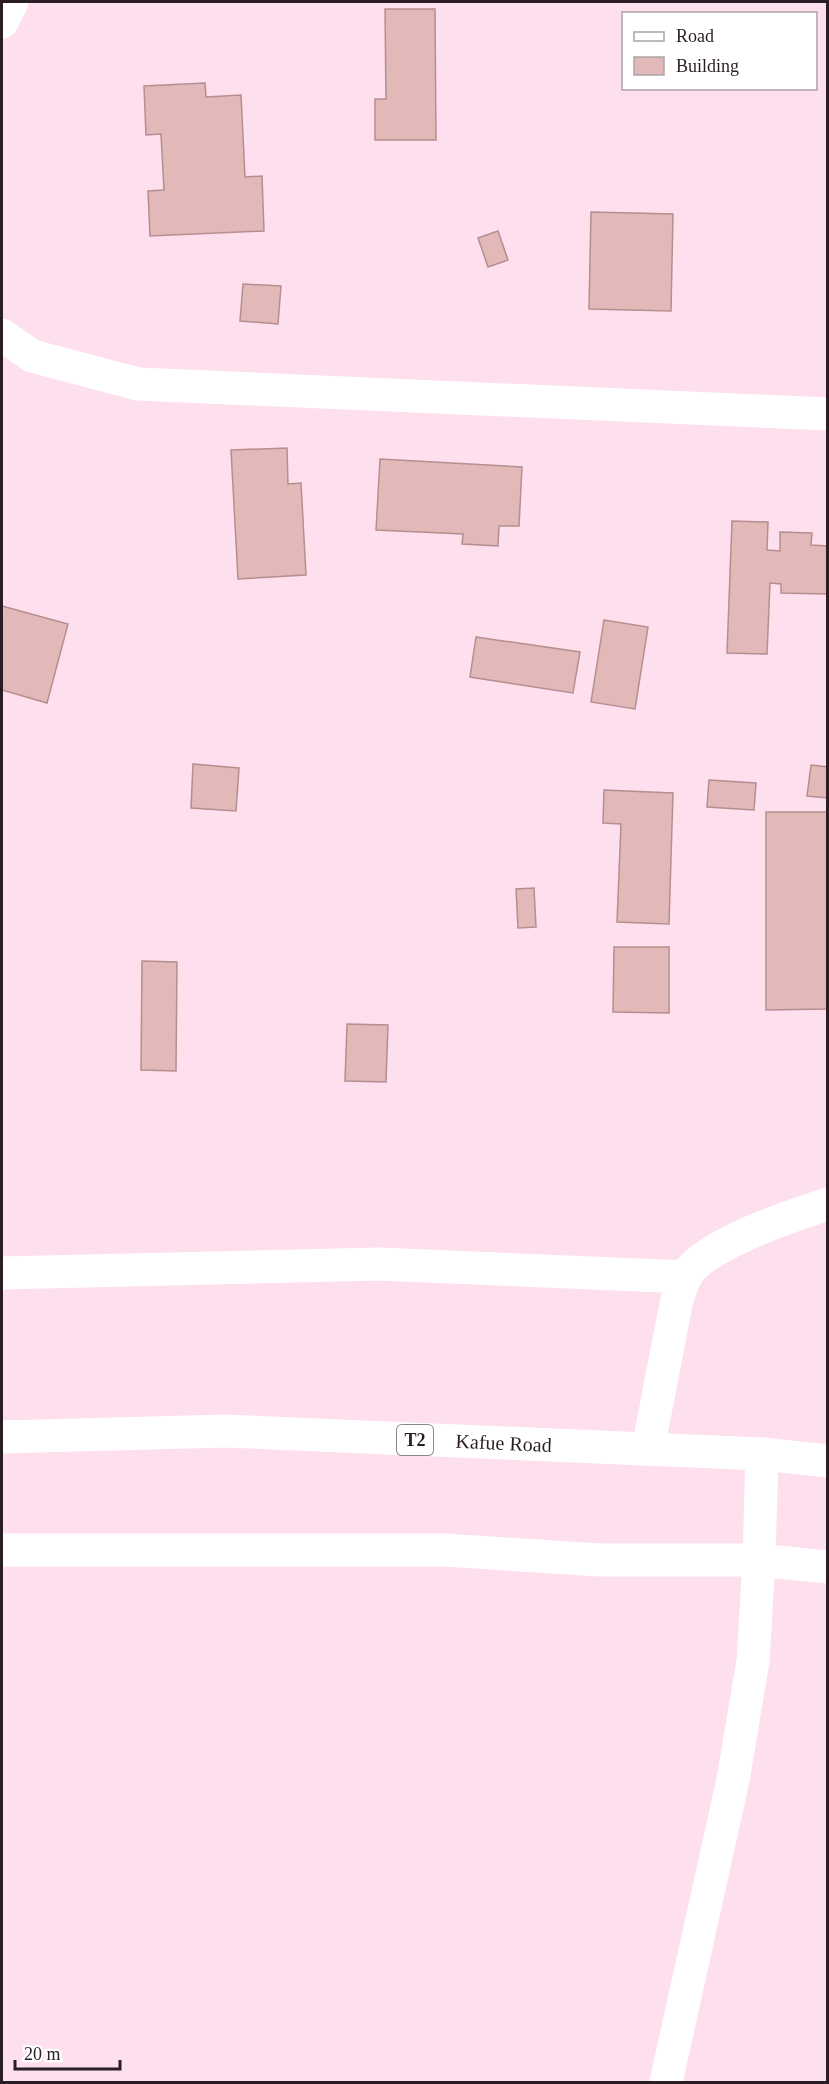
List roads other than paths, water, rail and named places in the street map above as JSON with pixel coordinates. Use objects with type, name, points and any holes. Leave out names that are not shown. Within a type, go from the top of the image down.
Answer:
[{"type":"main road","points":[[2,22],[12,2]]},
{"type":"main road","points":[[2,335],[32,356],[138,384],[828,414]]},
{"type":"main road","points":[[648,1449],[677,1299],[686,1276],[702,1259],[761,1226],[828,1204]]},
{"type":"main road","points":[[2,1273],[379,1264],[686,1276]]},
{"type":"main road","name":"Kafue Road","points":[[2,1437],[225,1431],[762,1454],[828,1461]]},
{"type":"main road","points":[[666,2082],[733,1780],[753,1661],[762,1454]]},
{"type":"main road","points":[[2,1550],[444,1550],[600,1560],[759,1560],[828,1567]]}]
